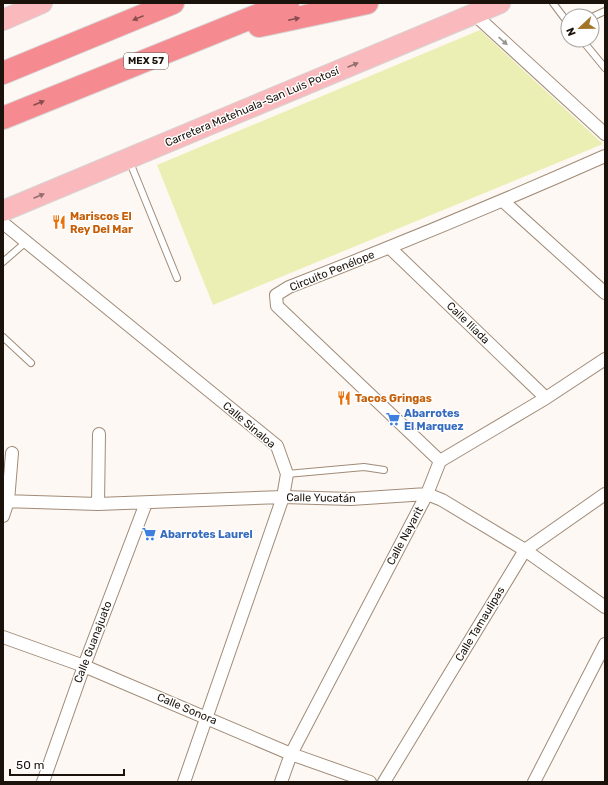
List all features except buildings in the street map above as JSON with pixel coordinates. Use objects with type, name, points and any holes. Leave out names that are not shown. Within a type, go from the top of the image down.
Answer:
[{"type":"highway","points":[[3,73],[173,3]]},
{"type":"highway","name":"MEX 57","points":[[3,118],[288,3]]},
{"type":"highway","points":[[201,39],[367,3]]},
{"type":"main road","points":[[3,20],[42,3]]},
{"type":"main road","name":"Carretera Matehuala-San Luis Potosí","points":[[3,211],[500,3]]},
{"type":"street","points":[[474,14],[605,134]]},
{"type":"street","name":"Circuito Penélope","points":[[440,461],[277,306],[276,295],[289,287],[390,248],[503,201],[605,156]]},
{"type":"street","points":[[503,201],[605,293]]},
{"type":"street","name":"Calle Sinaloa","points":[[3,223],[277,446],[288,474]]},
{"type":"street","name":"Calle Iliada","points":[[390,248],[546,398]]},
{"type":"street","points":[[440,461],[546,398],[605,359]]},
{"type":"street","points":[[98,504],[99,434]]},
{"type":"street","points":[[3,516],[12,453]]},
{"type":"street","name":"Calle Nayarit","points":[[281,782],[291,754],[426,494],[440,461]]},
{"type":"street","points":[[184,782],[283,497],[288,474]]},
{"type":"street","name":"Calle Yucatán","points":[[6,501],[98,504],[283,497],[351,499],[426,494],[442,500],[526,550],[605,607]]},
{"type":"street","name":"Calle Tamaulipas","points":[[384,782],[526,550],[605,494]]},
{"type":"street","name":"Calle Guanajuato","points":[[43,782],[84,666],[146,503]]},
{"type":"street","name":"Calle Sonora","points":[[3,638],[84,666],[291,754],[370,782]]},
{"type":"street","points":[[534,782],[605,644]]},
{"type":"lane","points":[[554,3],[560,11]]},
{"type":"lane","points":[[589,48],[605,68]]},
{"type":"lane","points":[[129,158],[177,278]]},
{"type":"lane","points":[[3,262],[26,242]]},
{"type":"lane","points":[[3,338],[31,363]]},
{"type":"lane","points":[[288,474],[364,467],[384,470]]},
{"type":"green space","points":[[480,30],[603,144],[213,305],[157,165]]},
{"type":"place","name":"Mariscos El Rey Del Mar","points":[[59,222]]},
{"type":"place","name":"Tacos Gringas","points":[[344,398]]},
{"type":"place","name":"Abarrotes El Marquez","points":[[393,419]]},
{"type":"place","name":"Abarrotes Laurel","points":[[149,534]]}]
